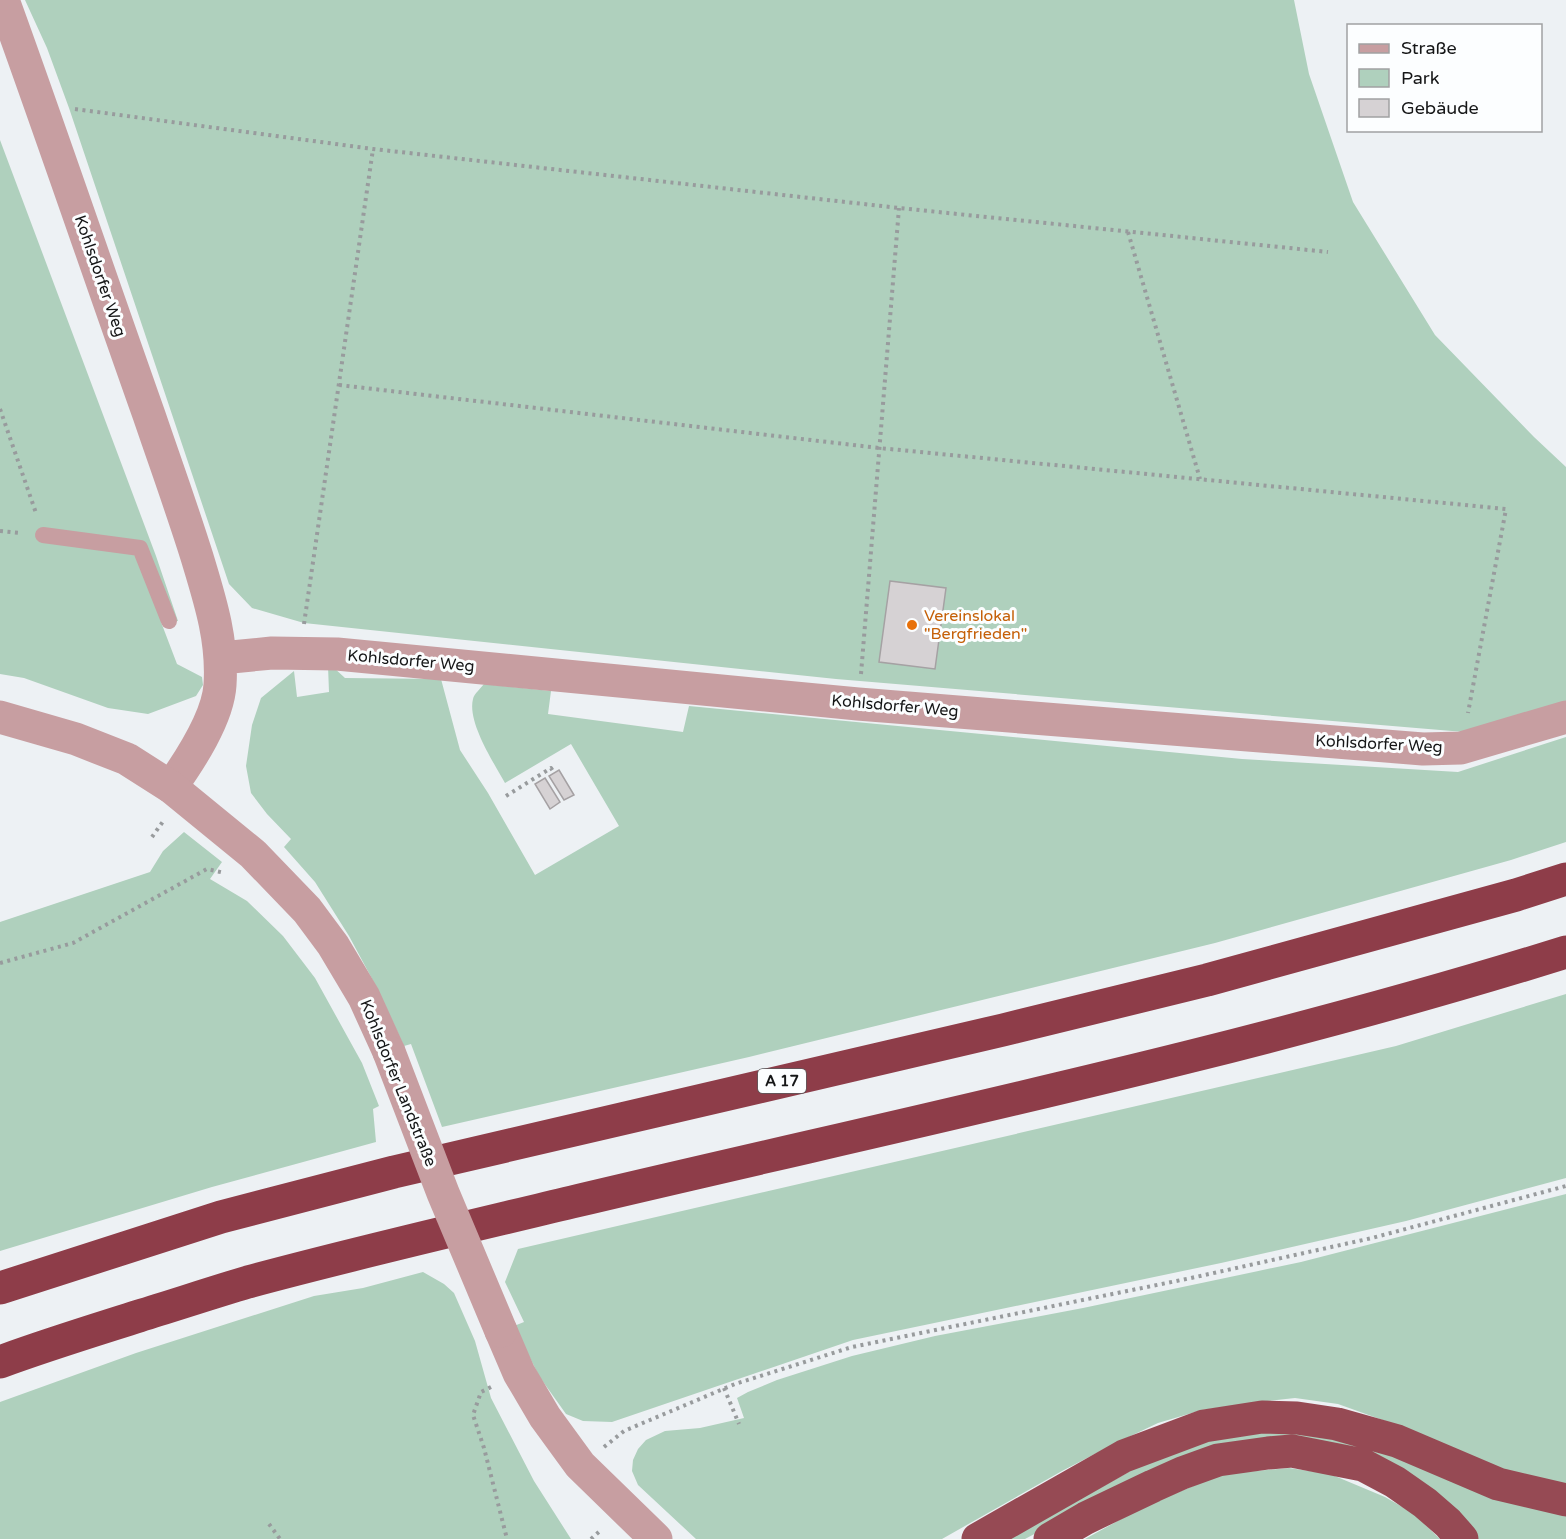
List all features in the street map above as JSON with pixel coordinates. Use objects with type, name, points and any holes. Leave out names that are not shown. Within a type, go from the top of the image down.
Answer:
[{"type":"highway","name":"A 17","points":[[0,1288],[221,1217],[417,1166],[1196,983],[1516,895],[1566,879]]},
{"type":"highway","points":[[0,1362],[246,1283],[421,1238],[1051,1091],[1296,1029],[1566,952]]},
{"type":"highway","points":[[978,1539],[1124,1456],[1204,1426],[1262,1417],[1297,1418],[1337,1424],[1397,1441],[1498,1484],[1566,1500]]},
{"type":"highway","points":[[1050,1539],[1096,1513],[1200,1466],[1218,1460],[1292,1451],[1363,1466],[1395,1482],[1448,1522],[1462,1539]]},
{"type":"street","name":"Kohlsdorfer Weg","points":[[3,0],[189,532],[217,627],[220,688],[212,718],[193,755],[171,787]]},
{"type":"street","name":"Kohlsdorfer Weg","points":[[220,658],[272,653],[337,654],[858,704],[1423,749],[1461,748],[1566,717]]},
{"type":"street","name":"Kohlsdorfer Landstraße","points":[[0,717],[76,740],[127,759],[171,787],[253,854],[306,910],[333,945],[364,997],[389,1052],[443,1193],[519,1373],[545,1417],[580,1465],[656,1539]]},
{"type":"lane","points":[[43,535],[140,548],[170,621]]},
{"type":"path","points":[[41,107],[69,108],[373,149],[898,208],[1328,252]]},
{"type":"path","points":[[300,654],[373,149]]},
{"type":"path","points":[[858,704],[898,208]]},
{"type":"path","points":[[1128,232],[1200,478]]},
{"type":"path","points":[[339,385],[879,448],[1506,508],[1461,748]]},
{"type":"path","points":[[0,409],[43,535]]},
{"type":"path","points":[[506,796],[539,779],[551,768],[554,773]]},
{"type":"path","points":[[0,963],[73,943],[207,869],[231,875],[253,854]]},
{"type":"path","points":[[580,1465],[624,1431],[724,1388],[852,1347],[1191,1278],[1372,1238],[1566,1186]]},
{"type":"path","points":[[507,1539],[473,1415],[481,1392],[519,1373]]},
{"type":"path","points":[[724,1388],[738,1424]]},
{"type":"path","points":[[269,1524],[280,1539]]},
{"type":"green space","points":[[25,0],[1294,0],[1309,74],[1353,202],[1435,335],[1566,467],[1566,706],[1464,732],[836,679],[304,623],[252,608],[229,584],[69,108],[47,48]]},
{"type":"green space","points":[[0,140],[156,556],[178,621],[161,622],[177,664],[202,677],[203,685],[196,696],[148,714],[108,708],[24,678],[0,674]]},
{"type":"green space","points":[[328,666],[333,667],[345,678],[441,679],[460,750],[488,793],[535,875],[619,826],[571,744],[505,783],[483,742],[474,719],[473,699],[484,684],[551,691],[548,714],[683,732],[689,706],[1242,759],[1458,772],[1566,737],[1566,842],[1511,860],[1215,943],[749,1057],[442,1127],[411,1044],[404,1046],[349,936],[315,882],[284,847],[291,839],[251,793],[246,766],[252,725],[261,698],[294,671],[297,697],[329,692]]},
{"type":"green space","points":[[184,832],[222,862],[210,879],[247,901],[283,936],[315,978],[362,1063],[379,1106],[373,1109],[376,1142],[212,1187],[0,1251],[0,922],[150,872],[163,851]]},
{"type":"green space","points":[[1566,994],[1566,1178],[1406,1221],[1221,1263],[853,1340],[612,1422],[583,1421],[566,1414],[539,1376],[514,1326],[524,1322],[505,1282],[518,1249],[1396,1046]]},
{"type":"green space","points":[[1566,1194],[1566,1487],[1498,1470],[1402,1427],[1338,1404],[1295,1398],[1202,1410],[1158,1423],[1062,1471],[942,1539],[696,1539],[638,1485],[632,1471],[633,1460],[638,1449],[646,1440],[665,1431],[700,1428],[744,1418],[737,1398],[777,1380],[852,1356],[935,1336],[1083,1308],[1301,1262]]},
{"type":"green space","points":[[423,1272],[444,1284],[454,1293],[475,1341],[491,1398],[534,1481],[571,1539],[0,1539],[0,1402],[136,1353],[314,1296],[363,1288]]},
{"type":"green space","points":[[1265,1432],[1331,1434],[1566,1513],[1566,1539],[1476,1539],[1291,1442],[1040,1531],[1025,1539],[1008,1539],[1143,1464],[1214,1439]]},
{"type":"green space","points":[[1289,1468],[1330,1474],[1385,1497],[1413,1513],[1440,1539],[1085,1539],[1145,1506],[1222,1474]]},
{"type":"building","name":"Vereinslokal \"Bergfrieden\"","points":[[890,581],[946,588],[935,669],[879,662]]},
{"type":"building","points":[[559,770],[574,795],[564,800],[549,776]]},
{"type":"building","points":[[545,778],[560,802],[550,809],[535,784]]},
{"type":"place","name":"Vereinslokal \"Bergfrieden\"","points":[[912,625]]}]
